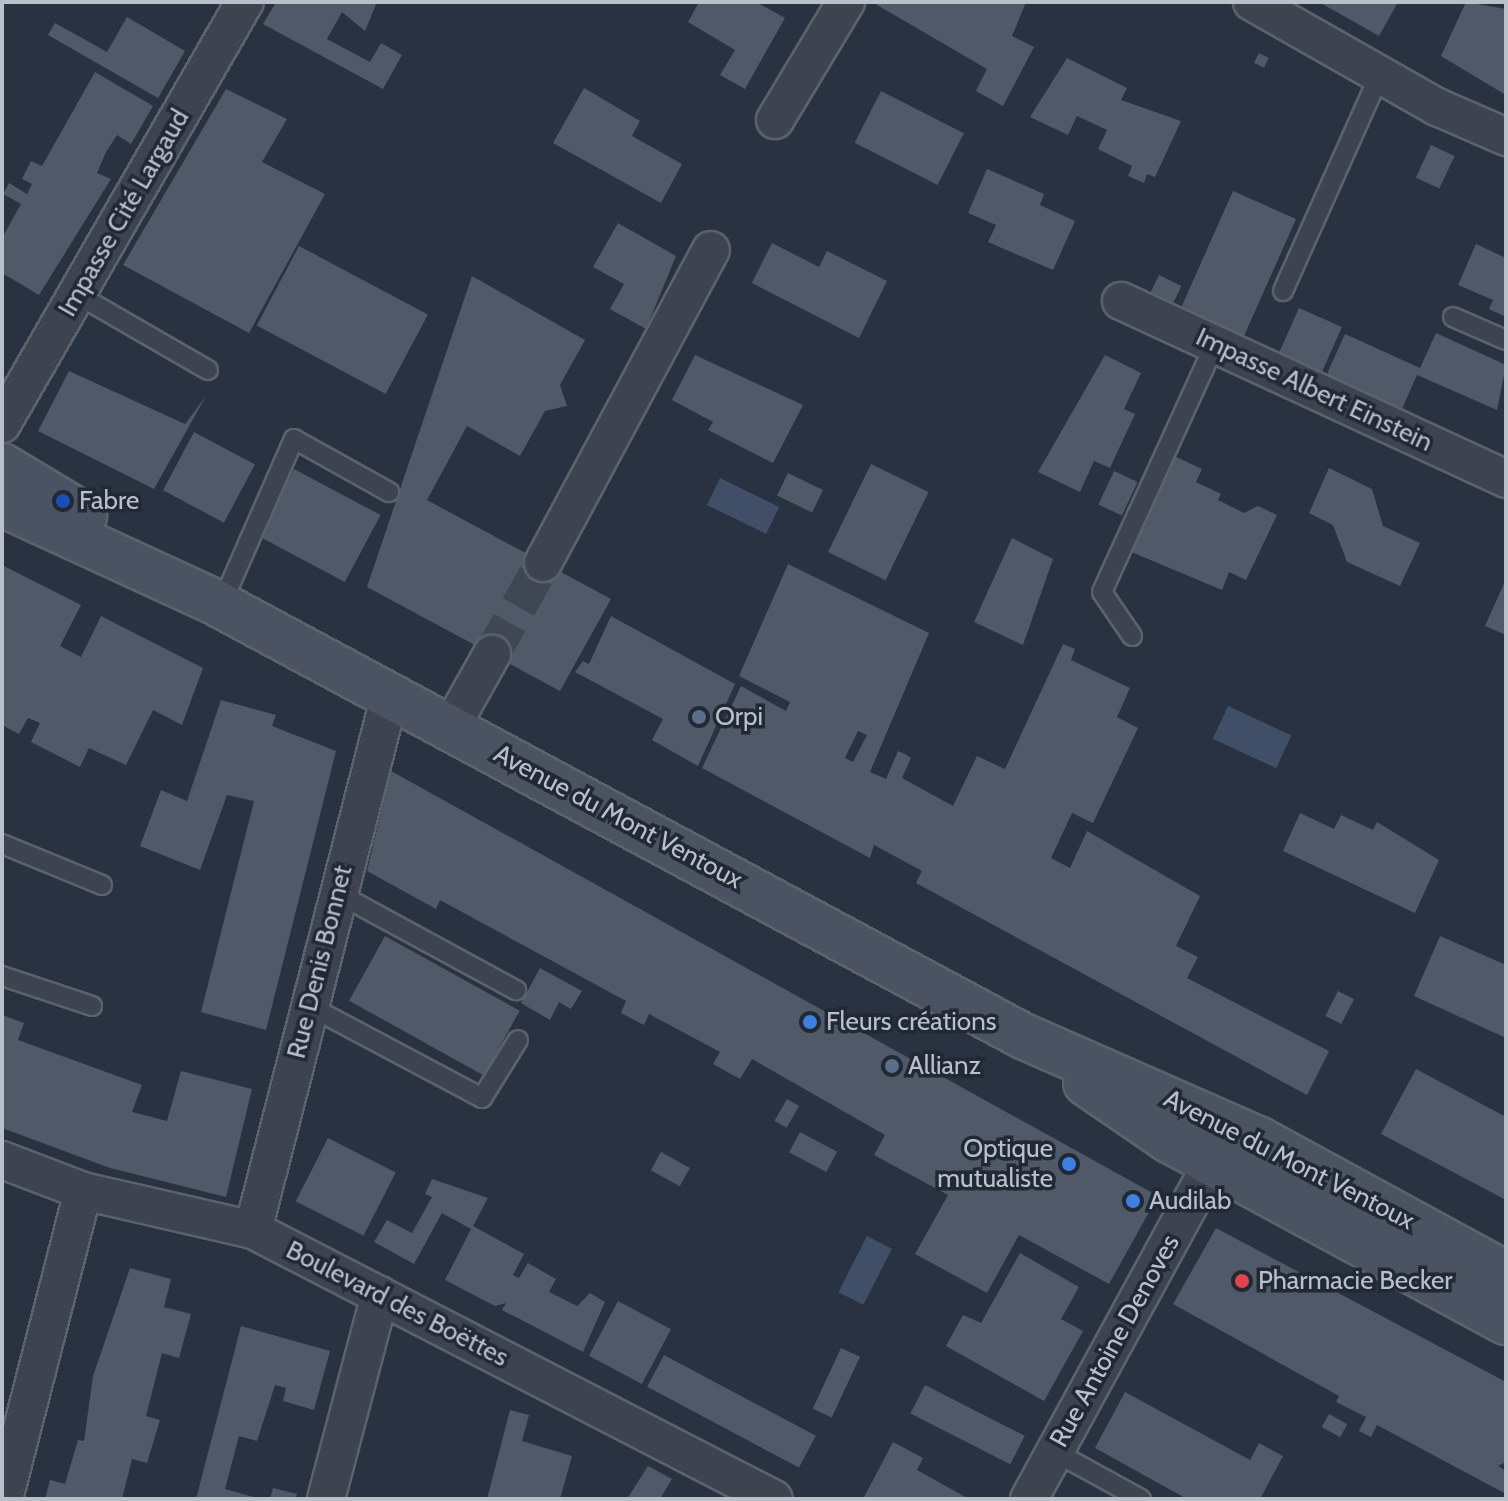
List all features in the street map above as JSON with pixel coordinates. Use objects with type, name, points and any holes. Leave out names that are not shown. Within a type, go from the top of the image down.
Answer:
[{"type":"main road","name":"Avenue du Mont Ventoux","points":[[2,466],[217,603]]},
{"type":"main road","name":"Avenue du Mont Ventoux","points":[[2,504],[217,603],[1023,1036],[1260,1140],[1506,1274]]},
{"type":"main road","name":"Avenue du Mont Ventoux","points":[[1023,1036],[1212,1163],[1506,1322]]},
{"type":"street","name":"Impasse Cité Largaud","points":[[2,424],[245,2]]},
{"type":"street","points":[[775,120],[846,2]]},
{"type":"street","points":[[1252,2],[1380,74],[1506,137]]},
{"type":"street","points":[[543,563],[711,250]]},
{"type":"street","name":"Impasse Albert Einstein","points":[[1121,301],[1506,479]]},
{"type":"street","points":[[2,482],[91,520]]},
{"type":"street","points":[[451,727],[492,654]]},
{"type":"street","name":"Rue Denis Bonnet","points":[[253,1230],[390,695]]},
{"type":"street","points":[[1212,1163],[1241,1150],[1368,1199]]},
{"type":"street","name":"Boulevard des Boëttes","points":[[2,1160],[83,1191],[253,1230],[774,1499]]},
{"type":"street","name":"Rue Antoine Denoves","points":[[1029,1499],[1212,1163]]},
{"type":"street","points":[[4,1499],[83,1191]]},
{"type":"street","points":[[326,1499],[380,1295]]},
{"type":"lane","points":[[1283,291],[1380,74]]},
{"type":"lane","points":[[78,295],[208,370]]},
{"type":"lane","points":[[1453,317],[1506,340]]},
{"type":"lane","points":[[1132,636],[1102,592],[1215,344]]},
{"type":"lane","points":[[217,603],[294,439],[389,492]]},
{"type":"lane","points":[[2,844],[102,885]]},
{"type":"lane","points":[[337,893],[516,990]]},
{"type":"lane","points":[[2,976],[92,1006]]},
{"type":"lane","points":[[309,1006],[482,1098],[518,1040]]},
{"type":"lane","points":[[1055,1452],[1141,1499]]},
{"type":"water","points":[[720,478],[779,507],[766,534],[707,505]]},
{"type":"water","points":[[1228,706],[1291,736],[1276,768],[1213,739]]},
{"type":"water","points":[[867,1236],[892,1249],[863,1305],[838,1292]]},
{"type":"building","points":[[276,2],[377,2],[365,31],[342,12],[327,39],[370,62],[381,43],[402,55],[383,89],[263,24]]},
{"type":"building","points":[[699,2],[756,2],[785,18],[745,89],[720,75],[735,50],[688,22]]},
{"type":"building","points":[[872,2],[1026,2],[1012,36],[1034,47],[1003,106],[976,91],[987,69]]},
{"type":"building","points":[[1319,2],[1398,2],[1379,36]]},
{"type":"building","points":[[1466,2],[1506,9],[1506,95],[1441,56]]},
{"type":"building","points":[[127,17],[185,51],[158,98],[48,35],[55,23],[107,52]]},
{"type":"building","points":[[1259,53],[1269,58],[1264,68],[1254,63]]},
{"type":"building","points":[[1067,58],[1127,88],[1121,100],[1181,121],[1155,177],[1147,174],[1144,183],[1128,176],[1132,166],[1098,149],[1107,130],[1077,116],[1068,135],[1030,117]]},
{"type":"building","points":[[95,72],[153,106],[131,144],[117,135],[106,152],[97,173],[111,179],[39,295],[2,273],[2,238],[21,204],[3,194],[9,183],[27,194],[32,184],[22,179],[31,161],[42,166]]},
{"type":"building","points":[[584,88],[640,121],[632,136],[682,164],[661,203],[553,143]]},
{"type":"building","points":[[226,89],[287,119],[262,162],[325,194],[249,333],[123,265]]},
{"type":"building","points":[[881,91],[964,133],[938,185],[855,143]]},
{"type":"building","points":[[1431,145],[1455,156],[1439,189],[1416,178]]},
{"type":"building","points":[[987,169],[1044,194],[1040,205],[1075,221],[1053,270],[988,242],[996,225],[968,213]]},
{"type":"building","points":[[1233,191],[1296,219],[1243,339],[1180,311]]},
{"type":"building","points":[[618,223],[676,256],[646,329],[610,309],[624,284],[593,267]]},
{"type":"building","points":[[772,243],[819,267],[827,251],[887,281],[859,338],[752,283]]},
{"type":"building","points":[[1476,244],[1506,258],[1506,317],[1489,309],[1493,300],[1458,285]]},
{"type":"building","points":[[299,246],[428,315],[386,394],[257,325]]},
{"type":"building","points":[[1159,275],[1181,286],[1171,308],[1148,297]]},
{"type":"building","points":[[472,276],[585,340],[560,385],[567,406],[545,411],[520,456],[467,426],[427,500],[611,599],[560,691],[367,587]]},
{"type":"building","points":[[1299,308],[1342,327],[1321,374],[1278,355]]},
{"type":"building","points":[[1436,333],[1506,365],[1497,410],[1417,375],[1402,409],[1326,376],[1345,334],[1420,368]]},
{"type":"building","points":[[695,355],[803,405],[773,463],[708,430],[713,422],[672,400]]},
{"type":"building","points":[[1105,355],[1141,373],[1124,409],[1135,414],[1110,468],[1094,461],[1080,492],[1038,472]]},
{"type":"building","points":[[69,371],[185,424],[206,396],[154,489],[38,431]]},
{"type":"building","points":[[194,432],[255,464],[224,523],[163,490]]},
{"type":"building","points":[[1174,456],[1202,469],[1196,482],[1221,494],[1218,500],[1244,513],[1258,506],[1277,515],[1246,580],[1229,572],[1222,590],[1129,551]]},
{"type":"building","points":[[871,464],[929,492],[886,580],[828,552]]},
{"type":"building","points":[[1329,468],[1372,489],[1383,526],[1420,543],[1400,586],[1347,562],[1333,525],[1309,513]]},
{"type":"building","points":[[294,469],[381,515],[345,582],[258,536]]},
{"type":"building","points":[[1114,471],[1138,482],[1122,516],[1098,505]]},
{"type":"building","points":[[788,473],[823,490],[812,513],[777,495]]},
{"type":"building","points":[[1012,538],[1053,559],[1023,645],[974,622]]},
{"type":"building","points":[[788,564],[929,633],[870,772],[886,779],[898,751],[911,758],[902,778],[953,806],[977,756],[1005,769],[1063,644],[1075,649],[1071,660],[1130,688],[1117,717],[1138,728],[1093,823],[1072,813],[1051,858],[1070,868],[1087,831],[1200,896],[1176,946],[1198,957],[1187,978],[1329,1051],[1307,1095],[916,883],[922,871],[874,845],[870,858],[702,768],[741,686],[786,711],[790,702],[739,676]],"holes":[[[858,731],[867,735],[853,762],[845,758]]]},
{"type":"building","points":[[2,565],[81,605],[60,646],[81,657],[101,616],[203,668],[182,725],[153,710],[126,765],[89,748],[80,767],[31,742],[40,723],[28,718],[19,734],[2,725]]},
{"type":"building","points":[[1506,579],[1506,635],[1485,626]]},
{"type":"building","points":[[611,616],[735,684],[698,766],[652,740],[663,719],[575,672],[583,661],[589,664]]},
{"type":"building","points":[[221,700],[276,715],[272,726],[336,751],[266,1030],[201,1012],[254,801],[227,795],[200,870],[140,846],[161,790],[187,801]]},
{"type":"building","points":[[391,771],[1158,1196],[1109,1284],[1019,1235],[987,1293],[915,1254],[948,1195],[874,1155],[885,1135],[752,1059],[740,1079],[713,1064],[720,1052],[649,1014],[644,1025],[621,1013],[626,1001],[440,900],[436,909],[367,871]]},
{"type":"building","points":[[1300,813],[1334,829],[1341,815],[1373,830],[1377,822],[1439,860],[1415,913],[1283,851]]},
{"type":"building","points":[[385,936],[520,1011],[484,1075],[349,1001]]},
{"type":"building","points":[[1440,936],[1506,965],[1506,1038],[1414,996]]},
{"type":"building","points":[[540,968],[582,991],[571,1009],[559,1002],[550,1020],[521,1003]]},
{"type":"building","points":[[1338,991],[1354,999],[1341,1024],[1325,1016]]},
{"type":"building","points":[[2,1015],[24,1023],[18,1040],[142,1085],[132,1112],[167,1121],[181,1071],[252,1089],[226,1197],[110,1168],[2,1128]]},
{"type":"building","points":[[1416,1069],[1506,1117],[1506,1200],[1381,1134]]},
{"type":"building","points":[[787,1099],[799,1106],[787,1128],[774,1121]]},
{"type":"building","points":[[800,1132],[837,1152],[826,1172],[789,1152]]},
{"type":"building","points":[[328,1138],[396,1173],[363,1236],[296,1201]]},
{"type":"building","points":[[661,1152],[690,1168],[680,1186],[651,1170]]},
{"type":"building","points":[[432,1179],[488,1198],[473,1226],[524,1254],[513,1275],[519,1278],[528,1263],[556,1279],[549,1292],[577,1306],[590,1293],[605,1302],[583,1352],[502,1310],[506,1303],[495,1306],[445,1280],[471,1229],[442,1213],[414,1264],[374,1242],[387,1220],[412,1233],[432,1197],[425,1194]]},
{"type":"building","points":[[1216,1228],[1506,1382],[1506,1462],[1498,1466],[1506,1471],[1506,1494],[1377,1425],[1371,1437],[1359,1431],[1366,1417],[1336,1402],[1339,1396],[1173,1304]]},
{"type":"building","points":[[1020,1253],[1079,1287],[1061,1319],[1083,1331],[1044,1401],[946,1346],[963,1315],[981,1323]]},
{"type":"building","points":[[130,1268],[171,1279],[164,1307],[191,1314],[179,1358],[162,1353],[146,1416],[160,1420],[147,1463],[132,1459],[122,1499],[45,1499],[50,1480],[65,1484],[78,1440],[84,1441],[93,1376]]},
{"type":"building","points":[[618,1301],[671,1329],[642,1384],[589,1356]]},
{"type":"building","points":[[241,1326],[330,1351],[314,1410],[283,1401],[286,1388],[275,1385],[257,1441],[239,1436],[225,1489],[260,1499],[196,1499]]},
{"type":"building","points":[[841,1348],[860,1357],[832,1418],[813,1409]]},
{"type":"building","points":[[664,1355],[816,1436],[799,1468],[647,1387]]},
{"type":"building","points":[[925,1385],[1025,1436],[1010,1464],[910,1414]]},
{"type":"building","points":[[1125,1392],[1250,1460],[1259,1443],[1283,1456],[1260,1499],[1187,1499],[1095,1448]]},
{"type":"building","points":[[510,1410],[529,1415],[522,1441],[572,1456],[560,1499],[487,1499]]},
{"type":"building","points":[[1329,1414],[1347,1424],[1340,1437],[1322,1427]]},
{"type":"building","points":[[893,1442],[923,1458],[917,1470],[969,1499],[863,1499]]},
{"type":"building","points":[[648,1466],[672,1479],[660,1499],[627,1499]]},
{"type":"building","points":[[273,1488],[297,1494],[295,1499],[270,1499]]},
{"type":"tunnel","points":[[492,654],[543,563]]},
{"type":"place","name":"Fabre","points":[[63,501]]},
{"type":"place","name":"Orpi","points":[[699,717]]},
{"type":"place","name":"Fleurs créations","points":[[810,1022]]},
{"type":"place","name":"Allianz","points":[[892,1066]]},
{"type":"place","name":"Optique mutualiste","points":[[1069,1164]]},
{"type":"place","name":"Audilab","points":[[1133,1201]]},
{"type":"place","name":"Pharmacie Becker","points":[[1242,1281]]}]
